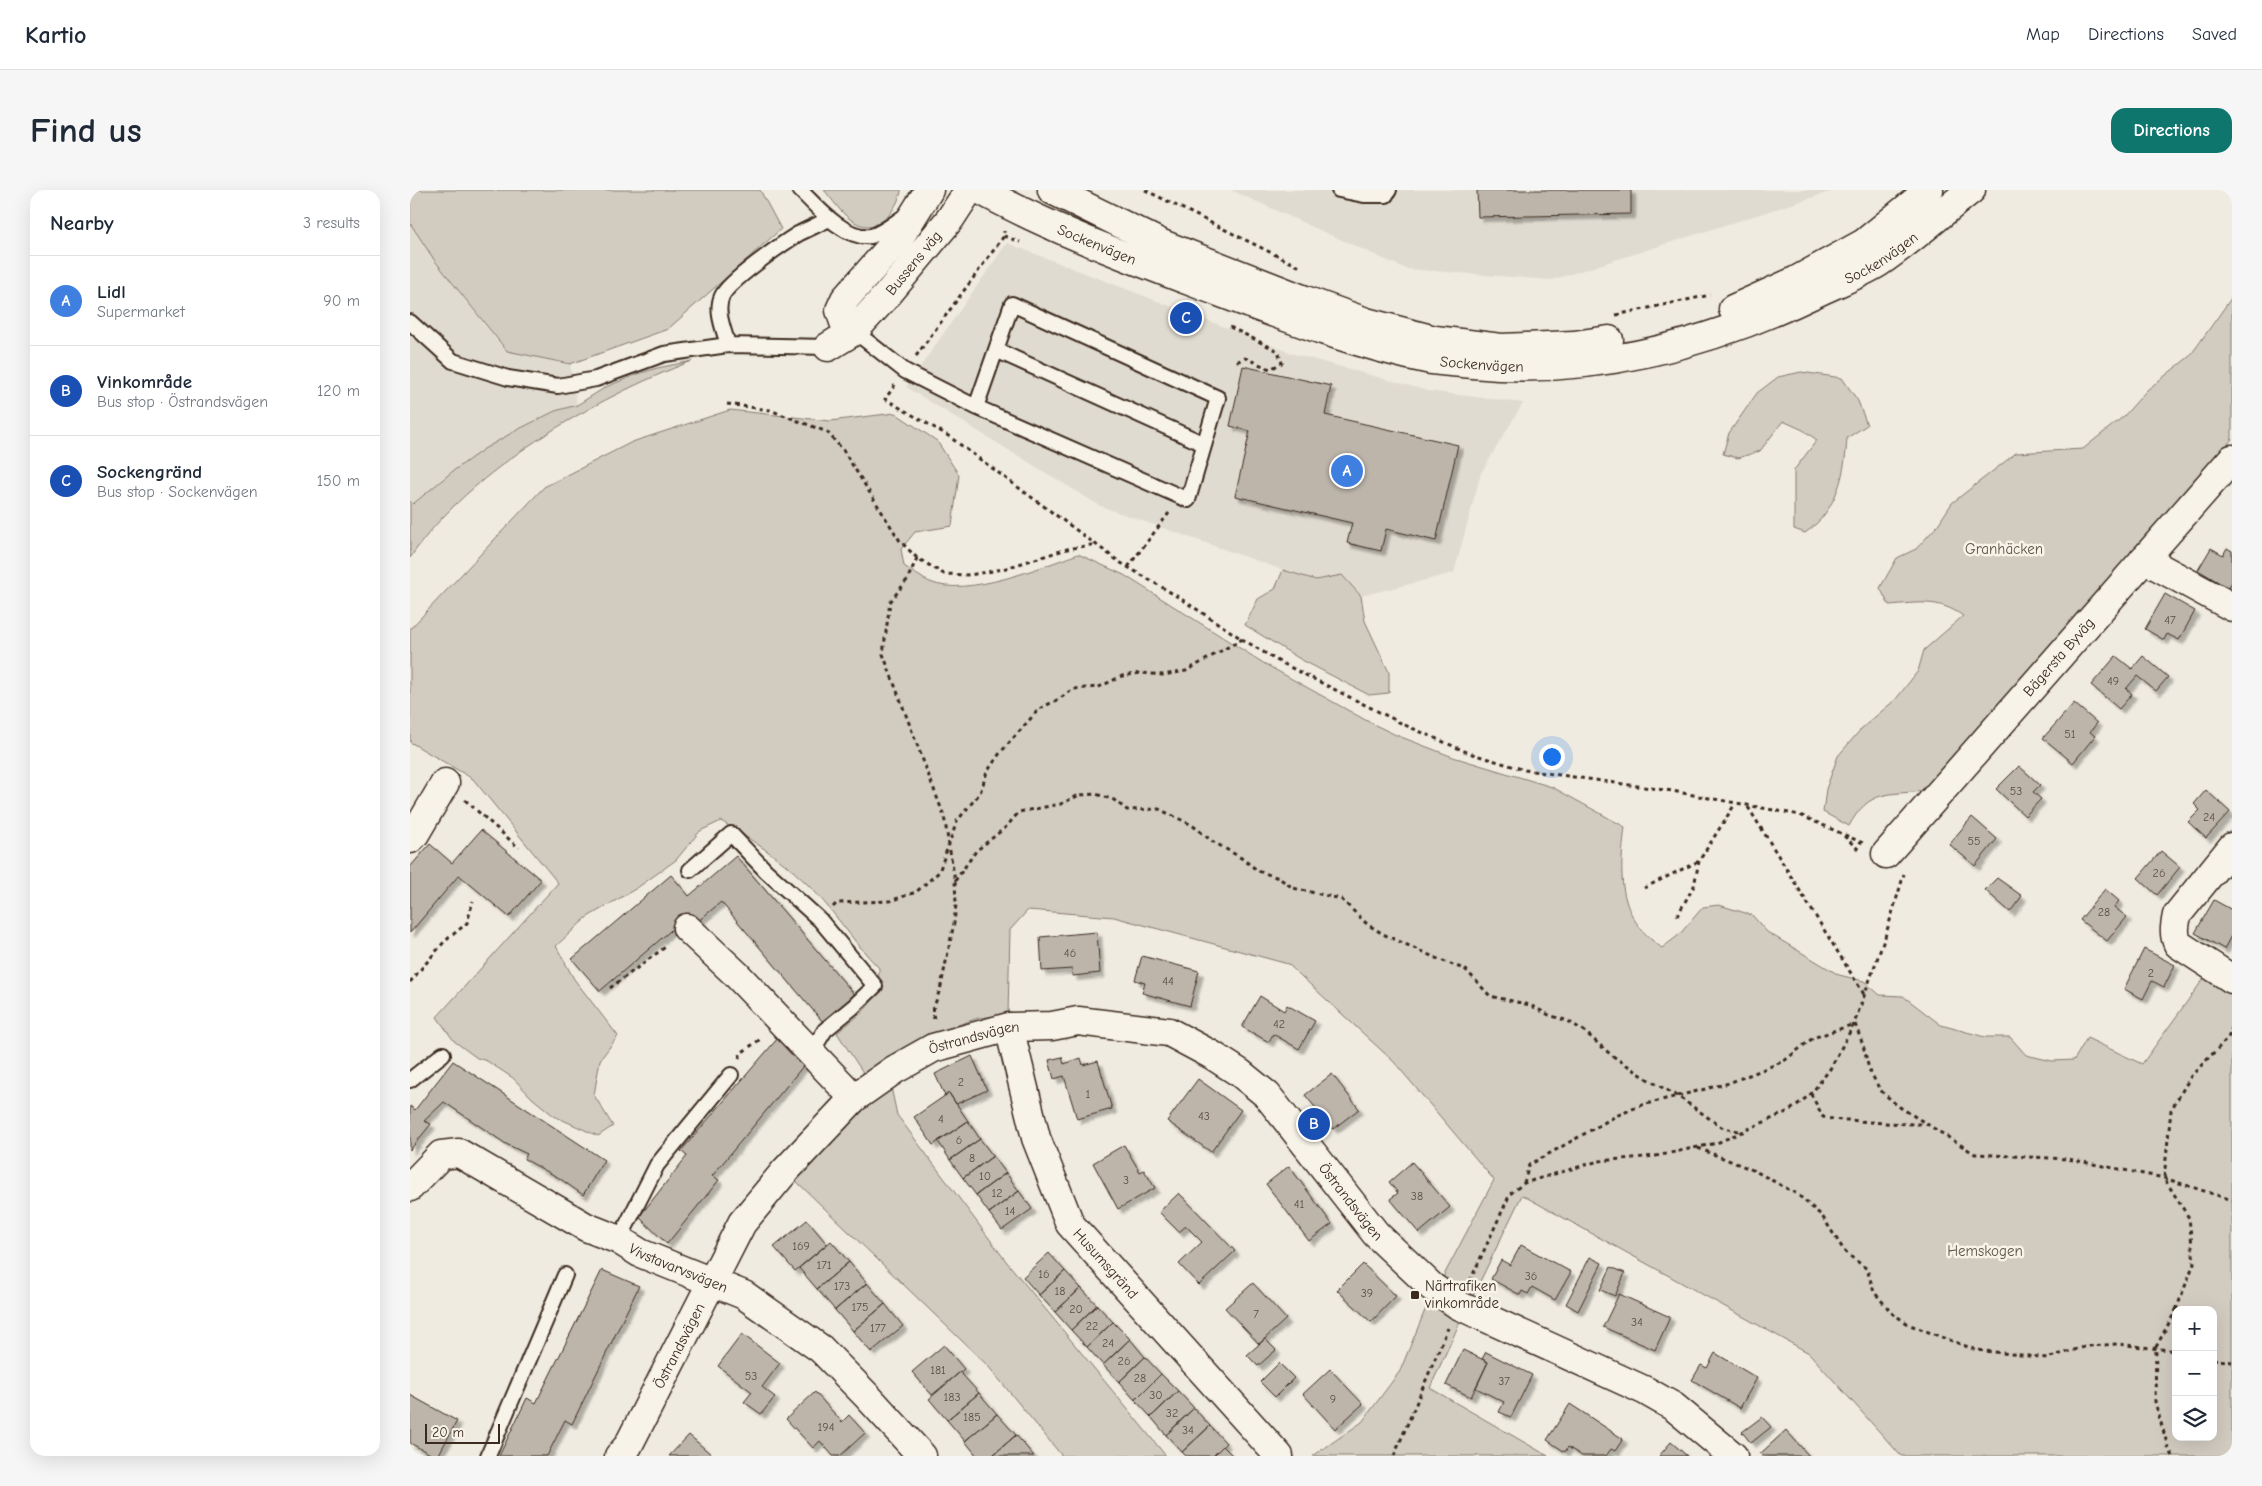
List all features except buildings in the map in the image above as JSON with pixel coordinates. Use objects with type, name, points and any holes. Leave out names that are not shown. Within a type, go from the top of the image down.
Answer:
[{"type":"street","name":"Bussens väg","points":[[828,347],[854,331],[918,259],[969,190]]},
{"type":"street","name":"Sockenvägen","points":[[980,190],[1011,207],[1150,266],[1295,322],[1364,343],[1433,360],[1504,367],[1573,365],[1654,353],[1730,331],[1805,298],[1877,263],[1971,190]]},
{"type":"street","name":"Sockenvägen","points":[[1052,190],[1162,244],[1304,300],[1366,322],[1435,340],[1501,348],[1574,345],[1646,335],[1710,319],[1795,281],[1864,244],[1929,190]]},
{"type":"street","name":"Bussens väg","points":[[854,331],[844,322],[840,310],[845,299],[899,238],[924,198]]},
{"type":"street","name":"Bägersta Byväg","points":[[1895,863],[2144,559],[2232,459]]},
{"type":"street","points":[[2144,559],[2232,606]]},
{"type":"street","points":[[410,839],[416,834],[445,783]]},
{"type":"street","points":[[2232,847],[2176,915],[2175,937],[2178,944],[2232,979]]},
{"type":"street","points":[[687,928],[783,1022],[854,1098]]},
{"type":"street","name":"Östrandsvägen","points":[[619,1456],[628,1446],[742,1223],[786,1171],[854,1098],[894,1070],[933,1048],[1008,1027],[1052,1026],[1078,1021],[1169,1032],[1240,1073],[1267,1094],[1376,1234],[1432,1287],[1465,1308],[1646,1391],[1674,1407],[1733,1456]]},
{"type":"street","name":"Husumsgränd","points":[[1008,1027],[1036,1138],[1070,1224],[1279,1456]]},
{"type":"street","name":"Vivstavarvsvägen","points":[[410,1187],[441,1155],[459,1153],[586,1227],[618,1240],[640,1253],[712,1280],[744,1295],[821,1349],[922,1456]]},
{"type":"lane","points":[[800,190],[829,219],[857,236],[870,236],[883,231],[924,198]]},
{"type":"lane","points":[[1339,190],[1364,195],[1386,195],[1389,190]]},
{"type":"lane","points":[[728,345],[721,320],[720,306],[722,295],[733,282],[797,235],[829,219]]},
{"type":"lane","points":[[854,331],[905,371],[976,407],[1188,500],[1218,398],[1012,304],[976,407]]},
{"type":"lane","points":[[410,322],[453,361],[508,378],[558,386],[596,379],[664,354],[728,345],[828,347]]},
{"type":"lane","points":[[996,350],[1204,444]]},
{"type":"lane","points":[[690,870],[732,834],[766,871],[820,920],[875,986],[826,1030],[811,1053]]},
{"type":"lane","points":[[410,1080],[442,1054]]},
{"type":"lane","points":[[618,1240],[657,1165],[732,1074]]},
{"type":"lane","points":[[488,1456],[565,1275]]},
{"type":"path","points":[[1145,190],[1309,272]]},
{"type":"path","points":[[1011,207],[1004,226],[1004,236],[885,399],[947,435],[1128,567],[1278,662],[1337,693],[1469,753],[1525,770],[1672,791],[1800,815],[1895,863],[1865,996],[1854,1024],[1830,1069],[1811,1094],[1789,1111],[1717,1143],[1656,1156],[1599,1161],[1541,1178]]},
{"type":"path","points":[[1004,236],[1022,243]]},
{"type":"path","points":[[1612,316],[1717,293]]},
{"type":"path","points":[[1225,325],[1278,351],[1282,363],[1270,369],[1245,358],[1234,363]]},
{"type":"path","points":[[727,404],[770,410],[826,432],[843,450],[900,541],[917,558],[944,574],[970,575],[1003,569],[1067,549],[1098,544]]},
{"type":"path","points":[[1128,567],[1168,514],[1188,500]]},
{"type":"path","points":[[917,558],[907,580],[890,602],[883,654],[944,816],[955,881],[956,904],[954,923],[941,986],[933,1010],[933,1048]]},
{"type":"path","points":[[820,920],[837,903],[890,901],[916,892],[939,872],[957,821],[980,793],[987,772],[1000,753],[1039,709],[1059,699],[1073,688],[1099,687],[1122,676],[1141,673],[1163,675],[1186,671],[1242,640]]},
{"type":"path","points":[[445,783],[519,848]]},
{"type":"path","points":[[955,881],[976,851],[1006,827],[1019,812],[1061,804],[1079,795],[1096,794],[1114,800],[1127,810],[1159,809],[1192,825],[1212,841],[1244,859],[1258,870],[1279,878],[1293,888],[1341,899],[1368,924],[1383,934],[1438,960],[1466,970],[1490,996],[1530,1005],[1549,1015],[1568,1021],[1648,1080],[1679,1097],[1723,1128],[1744,1132]]},
{"type":"path","points":[[1677,916],[1694,886],[1699,861],[1735,804]]},
{"type":"path","points":[[1748,806],[1865,996]]},
{"type":"path","points":[[1644,888],[1699,861]]},
{"type":"path","points":[[410,982],[444,942],[466,923],[473,901]]},
{"type":"path","points":[[610,988],[681,936],[687,928]]},
{"type":"path","points":[[732,1074],[741,1053],[783,1022]]},
{"type":"path","points":[[1524,1183],[1529,1165],[1585,1132],[1642,1105],[1729,1083],[1784,1061],[1813,1038],[1854,1024]]},
{"type":"path","points":[[1854,1024],[1863,1046],[1869,1069],[1880,1090],[1925,1124],[1974,1154],[2068,1159],[2164,1178],[2232,1200]]},
{"type":"path","points":[[2178,1306],[2194,1263],[2189,1218],[2164,1178],[2171,1110],[2191,1076],[2228,1038],[2232,1028]]},
{"type":"path","points":[[1811,1094],[1823,1117],[1840,1122],[1856,1120],[1879,1124],[1925,1124]]},
{"type":"path","points":[[1697,1147],[1755,1171],[1797,1194],[1822,1216],[1845,1252],[1867,1269],[1874,1292],[1893,1314],[1910,1325],[1976,1350],[2048,1358],[2088,1346],[2118,1344],[2172,1350]]},
{"type":"path","points":[[2172,1317],[2156,1347],[2155,1402],[2168,1447],[2173,1456]]},
{"type":"path","points":[[2217,1360],[2232,1362]]},
{"type":"shaded area","points":[[1231,190],[1836,190],[1552,280],[1406,269]]},
{"type":"shaded area","points":[[410,223],[435,261],[506,351],[570,364],[577,405],[555,411],[515,431],[453,471],[413,504],[410,501]]},
{"type":"shaded area","points":[[1007,243],[1294,354],[1428,391],[1523,403],[1481,473],[1454,573],[1361,596],[1342,575],[1316,580],[1283,570],[1100,506],[906,387]]},
{"type":"green space","points":[[410,190],[760,190],[781,229],[668,329],[570,364],[507,351],[435,261],[410,223]]},
{"type":"green space","points":[[824,190],[901,190],[901,192],[889,215],[875,225],[867,226],[859,224],[846,216]]},
{"type":"green space","name":"Granhäcken","points":[[2232,297],[2232,439],[1925,791],[1890,794],[1872,800],[1864,805],[1856,814],[1849,826],[1823,812],[1826,789],[1838,756],[1862,728],[1896,699],[1918,671],[1924,650],[1963,616],[1945,606],[1936,604],[1889,605],[1880,588],[1897,558],[1916,549],[1937,526],[1952,503],[2016,453],[2083,449],[2124,416],[2147,390],[2190,356]]},
{"type":"green space","points":[[692,361],[654,376],[615,395],[537,440],[465,495],[435,526],[410,558],[410,501],[413,504],[453,471],[484,449],[555,411],[577,405],[606,387],[657,368]]},
{"type":"green space","points":[[1801,372],[1842,378],[1858,401],[1867,425],[1847,438],[1841,478],[1832,503],[1816,524],[1805,533],[1794,529],[1794,470],[1817,440],[1803,430],[1783,421],[1760,451],[1738,458],[1723,454],[1729,433],[1757,393],[1778,377]]},
{"type":"green space","name":"Hemskogen","points":[[730,410],[830,421],[895,413],[937,441],[959,475],[952,526],[915,532],[901,549],[904,566],[930,582],[945,586],[964,586],[1004,579],[1078,554],[1124,575],[1265,664],[1369,722],[1396,735],[1453,757],[1552,787],[1625,827],[1622,862],[1624,894],[1636,923],[1647,936],[1662,948],[1679,935],[1703,907],[1719,905],[1752,915],[1767,932],[1839,975],[1864,981],[1880,995],[1903,996],[1941,1025],[1985,1037],[2010,1037],[2026,1055],[2052,1061],[2074,1060],[2087,1038],[2142,1064],[2207,974],[2232,988],[2232,1456],[1901,1456],[1809,1353],[1522,1195],[1472,1298],[1443,1277],[1494,1180],[1394,1062],[1288,964],[1114,917],[1028,910],[1010,930],[1008,1015],[978,1018],[930,1035],[866,1077],[837,1033],[862,1013],[873,999],[879,968],[804,881],[774,856],[721,821],[700,831],[676,860],[637,888],[586,918],[556,946],[574,979],[618,1036],[600,1060],[594,1095],[613,1126],[598,1136],[554,1116],[532,1098],[513,1078],[487,1061],[477,1058],[454,1041],[437,1017],[558,883],[473,779],[410,742],[410,629],[544,487],[632,442]]},
{"type":"green space","points":[[1283,570],[1316,580],[1342,575],[1361,596],[1365,621],[1389,672],[1389,693],[1369,695],[1300,659],[1245,625],[1258,599],[1275,589]]},
{"type":"green space","points":[[891,1087],[897,1115],[1006,1261],[1166,1456],[1062,1456],[988,1366],[795,1180],[868,1104]]},
{"type":"green space","points":[[1428,1303],[1460,1322],[1430,1388],[1548,1456],[1313,1456],[1362,1422],[1400,1371]]},
{"type":"place","name":"Sockengränd","points":[[1186,318]]},
{"type":"place","name":"Lidl","points":[[1347,471]]},
{"type":"place","name":"Vinkområde","points":[[1314,1124]]},
{"type":"place","name":"Närtrafiken vinkområde","points":[[1415,1295]]}]
